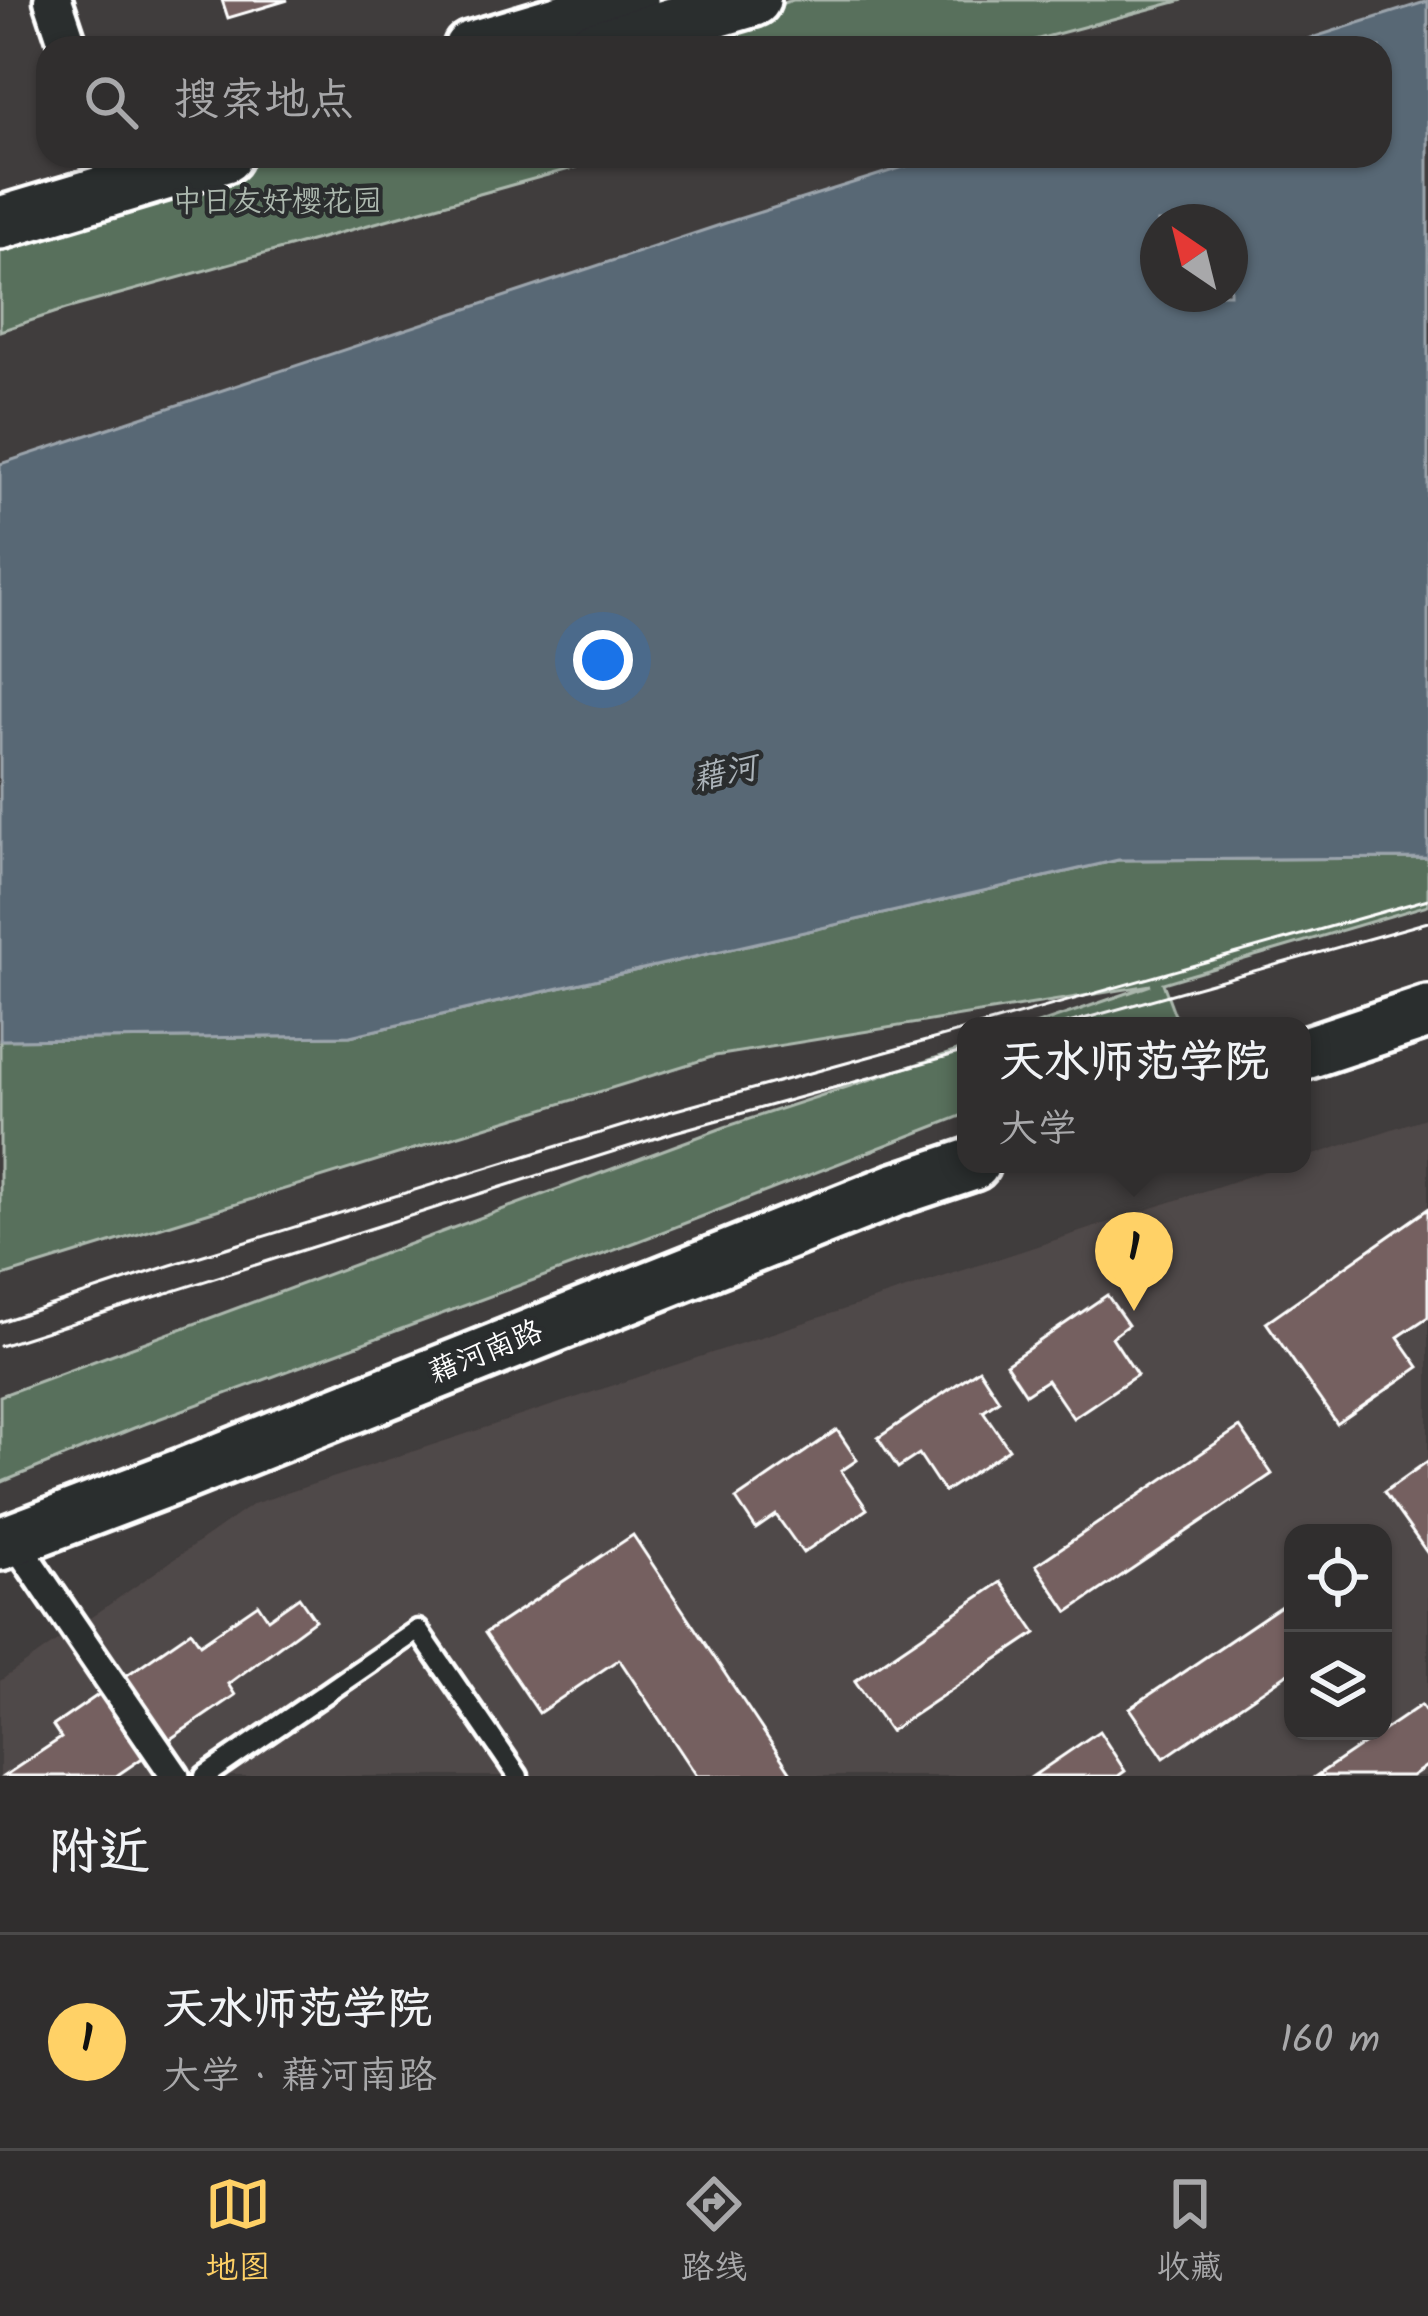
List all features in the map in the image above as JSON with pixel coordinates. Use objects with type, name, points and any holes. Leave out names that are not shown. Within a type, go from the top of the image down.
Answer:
[{"type":"main road","points":[[510,36],[632,0]]},
{"type":"main road","points":[[632,36],[754,0]]},
{"type":"main road","points":[[0,188],[106,168]]},
{"type":"main road","points":[[0,223],[106,168]]},
{"type":"main road","points":[[1311,1051],[1428,1012]]},
{"type":"main road","name":"藉河南路","points":[[6,1541],[957,1169]]},
{"type":"street","points":[[53,0],[65,36]]},
{"type":"street","points":[[6,1541],[175,1776]]},
{"type":"lane","points":[[205,1776],[418,1630],[518,1776]]},
{"type":"shaded area","points":[[1428,1117],[1428,1776],[0,1776],[0,1681],[253,1504],[1259,1173],[1311,1173],[1311,1156]]},
{"type":"green space","points":[[793,0],[1183,0],[1050,36],[673,36]]},
{"type":"green space","name":"中日友好樱花园","points":[[234,168],[573,168],[0,331],[0,239]]},
{"type":"green space","points":[[1428,858],[1428,905],[1163,983],[1176,1017],[1058,1017],[1151,985],[715,1056],[0,1277],[0,1040],[350,1036],[1118,860]]},
{"type":"green space","points":[[957,1051],[957,1117],[0,1483],[0,1396],[725,1127]]},
{"type":"water","name":"藉河","points":[[1428,1],[1428,858],[1118,860],[350,1036],[0,1040],[0,464],[900,168],[1392,168],[1392,36],[1318,36]]},
{"type":"building","points":[[222,0],[288,0],[228,18]]},
{"type":"building","points":[[1428,1209],[1428,1317],[1398,1337],[1419,1367],[1337,1424],[1266,1322]]},
{"type":"building","points":[[1107,1295],[1128,1325],[1112,1337],[1137,1375],[1073,1418],[1047,1380],[1026,1394],[1006,1364]]},
{"type":"building","points":[[979,1369],[999,1400],[983,1411],[1009,1449],[944,1492],[919,1454],[898,1468],[878,1438]]},
{"type":"building","points":[[1240,1427],[1272,1474],[1068,1612],[1036,1565]]},
{"type":"building","points":[[837,1430],[857,1460],[841,1471],[867,1509],[803,1553],[776,1515],[756,1529],[736,1499]]},
{"type":"building","points":[[1428,1461],[1428,1554],[1384,1492]]},
{"type":"building","points":[[633,1535],[793,1776],[697,1776],[619,1659],[539,1713],[485,1633]]},
{"type":"building","points":[[1001,1582],[1036,1633],[890,1731],[855,1681]]},
{"type":"building","points":[[299,1597],[315,1620],[228,1684],[235,1695],[116,1776],[4,1776],[61,1738],[53,1726],[191,1631],[200,1644],[258,1604],[268,1619]]},
{"type":"building","points":[[1284,1604],[1284,1676],[1164,1758],[1130,1708]]},
{"type":"building","points":[[1421,1705],[1428,1715],[1428,1765],[1412,1776],[1316,1776],[1369,1740],[1392,1740],[1392,1725]]},
{"type":"building","points":[[1099,1731],[1125,1771],[1118,1776],[1033,1776]]},
{"type":"tram line","points":[[1011,1017],[1428,899]]},
{"type":"tram line","points":[[1090,1017],[1428,922]]},
{"type":"tram line","points":[[0,1322],[665,1113],[957,1032]]},
{"type":"tram line","points":[[0,1346],[675,1132],[957,1054]]},
{"type":"place","name":"天水师范学院","points":[[1134,1311]]}]
